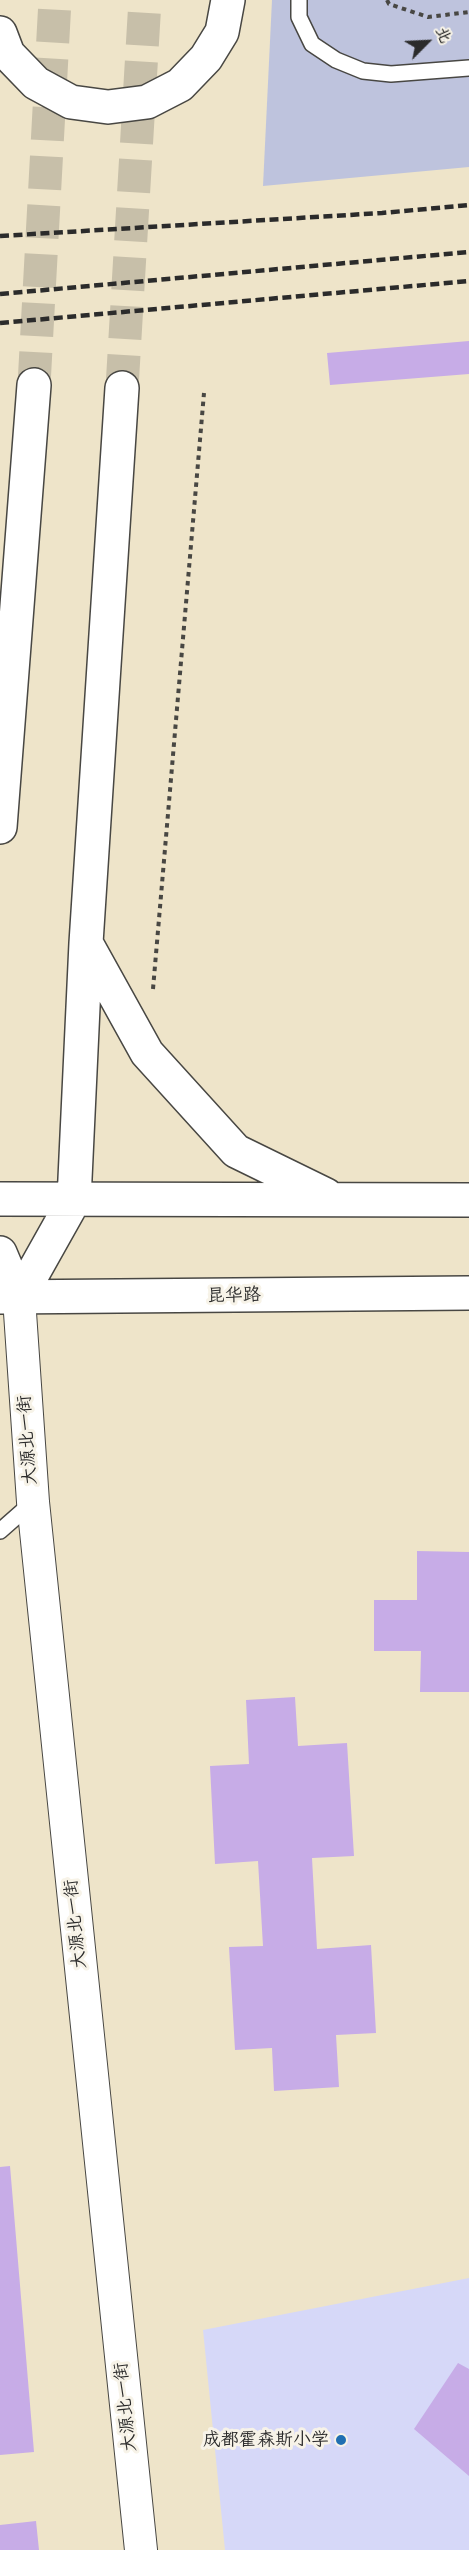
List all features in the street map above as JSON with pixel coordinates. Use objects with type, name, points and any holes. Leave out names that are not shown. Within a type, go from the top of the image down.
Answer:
[{"type":"main road","points":[[0,33],[8,54],[36,83],[71,102],[108,107],[147,102],[180,85],[206,58],[222,32],[228,0]]},
{"type":"main road","points":[[0,827],[34,385]]},
{"type":"main road","points":[[9,1297],[74,1200],[86,943],[122,388]]},
{"type":"main road","points":[[86,943],[147,1053],[236,1151],[333,1198]]},
{"type":"main road","points":[[0,1199],[469,1200]]},
{"type":"main road","points":[[0,1253],[9,1297]]},
{"type":"main road","name":"昆华路","points":[[9,1297],[469,1293]]},
{"type":"street","name":"大源北一街","points":[[9,1297],[33,1502],[141,2550]]},
{"type":"lane","points":[[298,0],[299,17],[312,44],[336,60],[363,71],[391,74],[469,68]]},
{"type":"lane","points":[[0,1531],[33,1502]]},
{"type":"path","points":[[387,0],[389,4],[428,16],[469,12]]},
{"type":"path","points":[[152,994],[204,393]]},
{"type":"shaded area","points":[[272,0],[469,0],[469,167],[263,186]]},
{"type":"shaded area","name":"成都霍森斯小学","points":[[469,2278],[469,2550],[225,2550],[203,2330]]},
{"type":"building","points":[[469,341],[469,374],[330,385],[327,353]]},
{"type":"building","points":[[417,1551],[469,1552],[469,1692],[420,1692],[421,1651],[374,1651],[374,1600],[417,1600]]},
{"type":"building","points":[[295,1697],[298,1746],[347,1743],[354,1856],[312,1858],[317,1949],[371,1945],[376,2033],[336,2035],[339,2087],[274,2091],[272,2048],[235,2050],[229,1947],[263,1946],[258,1861],[215,1864],[210,1766],[249,1764],[246,1700]]},
{"type":"building","points":[[10,2166],[34,2452],[0,2455],[0,2167]]},
{"type":"building","points":[[458,2363],[469,2369],[469,2476],[414,2429]]},
{"type":"building","points":[[36,2521],[39,2550],[0,2550],[0,2525]]},
{"type":"tunnel","points":[[34,385],[55,0]]},
{"type":"tunnel","points":[[122,388],[145,0]]},
{"type":"railway","points":[[0,236],[382,213],[469,205]]},
{"type":"railway","points":[[0,294],[469,252]]},
{"type":"railway","points":[[0,323],[469,281]]},
{"type":"place","name":"成都霍森斯小学","points":[[341,2440]]}]
